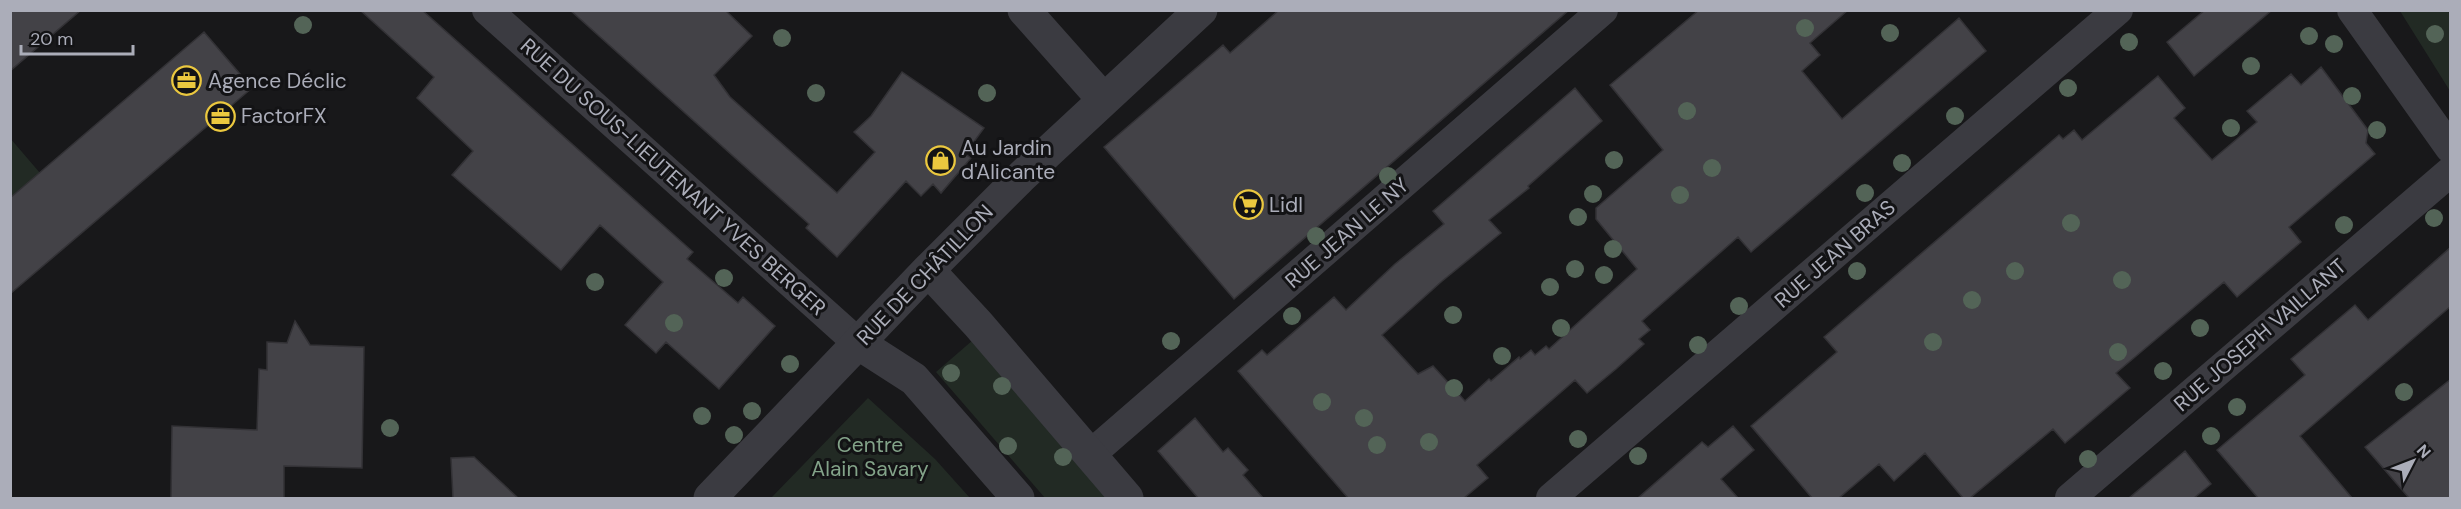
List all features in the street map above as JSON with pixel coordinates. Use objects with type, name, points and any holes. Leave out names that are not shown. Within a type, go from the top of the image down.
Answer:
[{"type":"street","name":"RUE DU SOUS-LIEUTENANT YVES BERGER","points":[[487,10],[858,343]]},
{"type":"street","points":[[1024,10],[1103,99]]},
{"type":"street","name":"RUE DE CHÂTILLON","points":[[710,498],[928,270],[1020,178],[1201,10]]},
{"type":"street","name":"RUE JEAN LE NY","points":[[1090,455],[1603,10]]},
{"type":"street","name":"RUE JEAN BRAS","points":[[1551,498],[2118,10]]},
{"type":"street","points":[[2352,10],[2451,148]]},
{"type":"street","name":"RUE JOSEPH VAILLANT","points":[[2070,498],[2451,172]]},
{"type":"street","points":[[928,270],[1127,498]]},
{"type":"street","points":[[858,343],[914,379],[1018,498]]},
{"type":"green space","points":[[2400,11],[2448,11],[2450,15],[2450,91]]},
{"type":"green space","points":[[10,138],[40,173],[10,198]]},
{"type":"green space","points":[[973,340],[1109,498],[1045,498],[936,372]]},
{"type":"green space","name":"Centre Alain Savary","points":[[868,398],[935,459],[970,498],[771,498]]},
{"type":"building","points":[[10,10],[81,10],[10,71]]},
{"type":"building","points":[[360,10],[422,10],[693,252],[687,259],[738,303],[743,297],[775,326],[719,389],[666,342],[656,353],[625,325],[663,282],[600,225],[561,270],[452,175],[473,151],[417,98],[434,77]]},
{"type":"building","points":[[570,10],[725,10],[752,36],[714,75],[730,97],[837,193],[875,152],[854,132],[871,116],[902,72],[984,128],[965,154],[971,158],[941,193],[933,184],[921,196],[906,181],[837,257],[806,228],[809,224]]},
{"type":"building","name":"Lidl","points":[[1279,10],[1569,10],[1234,299],[1104,147],[1223,45],[1230,53]]},
{"type":"building","points":[[1699,10],[1848,10],[1810,43],[1820,55],[1802,71],[1842,119],[1959,18],[1986,51],[1751,252],[1738,237],[1642,321],[1650,330],[1639,339],[1644,344],[1616,369],[1587,393],[1575,380],[1477,465],[1488,478],[1464,498],[1348,498],[1238,371],[1262,350],[1267,355],[1334,297],[1346,310],[1395,264],[1444,224],[1433,211],[1575,88],[1602,121],[1528,186],[1529,188],[1489,220],[1501,233],[1441,282],[1382,335],[1418,374],[1433,366],[1465,401],[1489,379],[1491,381],[1519,357],[1520,359],[1531,350],[1535,355],[1546,346],[1549,349],[1637,269],[1596,219],[1596,208],[1663,150],[1610,85]]},
{"type":"building","points":[[2205,10],[2272,10],[2194,76],[2167,42]]},
{"type":"building","points":[[204,32],[252,88],[10,294],[10,198]]},
{"type":"building","points":[[2321,67],[2368,130],[2366,143],[2375,154],[2289,227],[2301,242],[2237,297],[2224,282],[2116,373],[2130,388],[2065,443],[2053,429],[1970,498],[1963,498],[1925,453],[1894,481],[1879,464],[1839,498],[1812,498],[1751,426],[1837,352],[1824,337],[2059,135],[2063,139],[2074,130],[2082,140],[2158,76],[2185,108],[2174,118],[2212,160],[2257,122],[2247,111],[2291,74],[2301,85]]},
{"type":"building","points":[[2451,247],[2451,306],[2300,436],[2352,498],[2258,498],[2217,450],[2305,375],[2291,359],[2355,305],[2368,320]]},
{"type":"building","points":[[295,321],[310,345],[364,347],[362,468],[284,466],[284,498],[171,498],[172,426],[257,430],[259,369],[267,370],[267,342],[287,343]]},
{"type":"building","points":[[2451,379],[2451,498],[2409,498],[2365,447]]},
{"type":"building","points":[[1195,418],[1223,452],[1228,448],[1248,470],[1243,475],[1263,498],[1198,498],[1158,451]]},
{"type":"building","points":[[1733,426],[1754,450],[1721,479],[1738,498],[1638,498],[1702,442],[1708,447]]},
{"type":"building","points":[[2185,451],[2211,484],[2194,498],[2129,498]]},
{"type":"building","points":[[474,457],[518,498],[453,498],[451,458]]},
{"type":"place","name":"Agence Déclic","points":[[187,81]]},
{"type":"place","name":"FactorFX","points":[[220,116]]},
{"type":"place","name":"Au Jardin d'Alicante","points":[[940,160]]},
{"type":"place","name":"Lidl","points":[[1248,205]]}]
